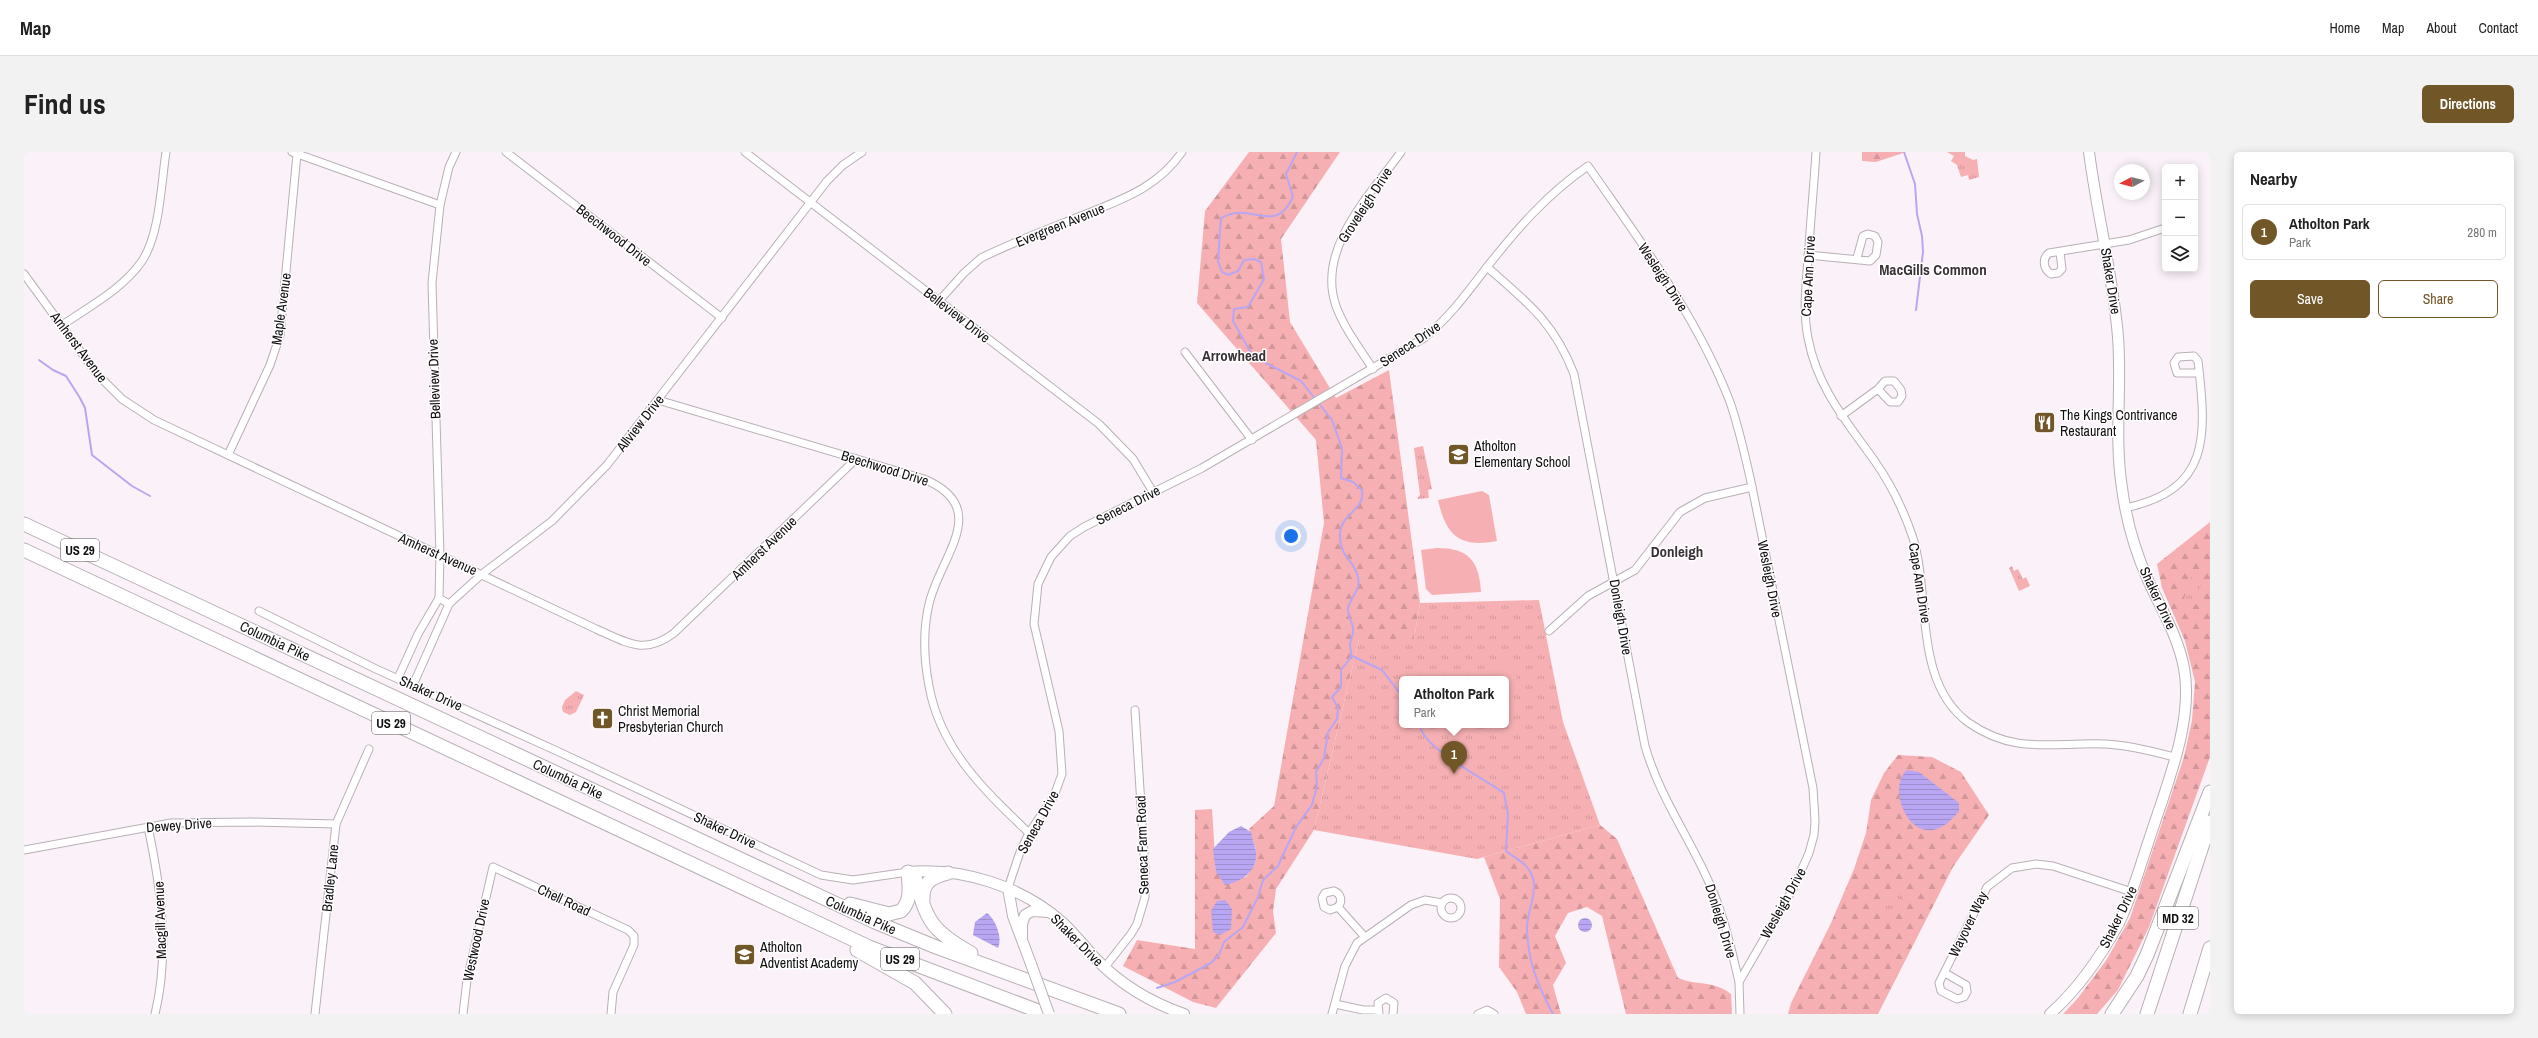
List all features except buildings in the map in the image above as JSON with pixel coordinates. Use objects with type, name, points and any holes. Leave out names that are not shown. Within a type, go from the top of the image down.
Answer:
[{"type":"highway","points":[[24,516],[136,576]]},
{"type":"highway","name":"Columbia Pike","points":[[24,524],[882,925],[1003,972],[1119,1014]]},
{"type":"highway","name":"Columbia Pike","points":[[24,550],[868,947],[1046,1014]]},
{"type":"highway","points":[[2112,1014],[2134,981],[2147,955],[2210,792]]},
{"type":"highway","name":"MD 32","points":[[2147,1014],[2210,822]]},
{"type":"highway","points":[[801,888],[881,913],[895,914],[901,911],[908,902],[910,894],[910,872]]},
{"type":"highway","points":[[910,872],[924,908],[934,928],[945,939],[1003,972]]},
{"type":"highway","points":[[924,908],[923,893],[927,882],[931,878],[948,873]]},
{"type":"highway","points":[[758,895],[902,974],[928,994],[945,1014]]},
{"type":"highway","points":[[2190,1014],[2210,948]]},
{"type":"street","points":[[61,326],[111,290],[142,261],[155,228],[166,152]]},
{"type":"street","name":"Belleview Drive","points":[[439,598],[440,555],[432,283],[440,205],[449,167],[456,152]]},
{"type":"street","name":"Beechwood Drive","points":[[506,152],[722,318]]},
{"type":"street","name":"Belleview Drive","points":[[745,152],[1111,435],[1134,459],[1153,492]]},
{"type":"street","name":"Allview Drive","points":[[413,685],[449,604],[482,574],[570,504],[607,465],[722,318],[810,202],[843,165],[862,152]]},
{"type":"street","name":"Evergreen Avenue","points":[[939,301],[964,273],[981,258],[1138,193],[1165,172],[1182,152]]},
{"type":"street","name":"Groveleigh Drive","points":[[1373,369],[1340,314],[1334,294],[1332,274],[1341,239],[1400,152]]},
{"type":"street","name":"Cape Ann Drive","points":[[1816,152],[1805,306],[1809,343],[1821,382],[1841,416],[1875,462],[1905,517],[1918,560],[1935,677],[1944,696],[1960,716],[1986,733],[2015,744],[2107,744],[2139,748],[2174,757]]},
{"type":"street","name":"Shaker Drive","points":[[2050,1014],[2075,988],[2096,961],[2119,922],[2132,892],[2174,757],[2186,706],[2185,671],[2176,638],[2140,559],[2125,508],[2117,446],[2119,341],[2105,244],[2089,152]]},
{"type":"street","points":[[294,153],[440,205]]},
{"type":"street","name":"Maple Avenue","points":[[228,455],[270,365],[280,335],[294,153]]},
{"type":"street","name":"Seneca Drive","points":[[1050,1014],[1022,942],[1009,901],[1008,888],[1020,852],[1029,833],[1054,796],[1062,774],[1059,731],[1036,636],[1034,612],[1038,584],[1052,557],[1070,536],[1252,440],[1424,338],[1442,324],[1539,205],[1554,190],[1588,166]]},
{"type":"street","name":"Wesleigh Drive","points":[[1588,166],[1669,285],[1695,327],[1730,402],[1743,444],[1813,788],[1816,820],[1814,835],[1803,870],[1739,982]]},
{"type":"street","points":[[2060,252],[2140,237],[2162,229]]},
{"type":"street","points":[[1808,255],[1858,258]]},
{"type":"street","name":"Donleigh Drive","points":[[1487,267],[1540,314],[1556,336],[1567,356],[1579,395],[1645,746],[1651,768],[1658,788],[1715,895],[1731,946],[1739,982]]},
{"type":"street","name":"Amherst Avenue","points":[[24,274],[97,374],[122,399],[177,433],[228,455],[622,640],[645,647],[657,644],[674,633],[856,459]]},
{"type":"street","points":[[1185,352],[1252,440]]},
{"type":"street","points":[[2125,508],[2152,502],[2173,493],[2189,478],[2202,460],[2205,448],[2206,424],[2198,373]]},
{"type":"street","points":[[1841,416],[1878,389]]},
{"type":"street","name":"Beechwood Drive","points":[[658,400],[932,482],[950,494],[958,506],[959,528],[933,590],[926,620],[925,654],[929,687],[945,735],[963,764],[989,795],[1029,833]]},
{"type":"street","points":[[1549,631],[1588,596],[1614,581],[1630,574],[1640,564],[1680,512],[1705,498],[1752,487]]},
{"type":"street","points":[[398,678],[418,634],[439,598],[449,604]]},
{"type":"street","name":"Shaker Drive","points":[[258,611],[398,678],[821,875],[853,880],[910,872],[948,873],[973,877],[1008,888],[1049,912],[1076,936],[1104,967],[1140,995],[1184,1014]]},
{"type":"street","name":"Seneca Farm Road","points":[[1104,967],[1131,934],[1137,924],[1145,897],[1145,869],[1135,710]]},
{"type":"street","name":"Bradley Lane","points":[[315,1014],[336,824],[369,749]]},
{"type":"street","name":"Dewey Drive","points":[[24,850],[171,823],[250,822],[336,824]]},
{"type":"street","name":"Macgill Avenue","points":[[148,827],[162,901],[162,958],[155,1014]]},
{"type":"street","name":"Wayover Way","points":[[1945,974],[1987,887],[2012,868],[2036,864],[2053,866],[2132,892]]},
{"type":"street","name":"Chell Road","points":[[493,867],[628,930],[634,936],[634,945],[613,992],[611,1014]]},
{"type":"street","name":"Westwood Drive","points":[[463,1014],[467,980],[493,867]]},
{"type":"street","points":[[1332,1014],[1348,958],[1364,936],[1418,901],[1431,900],[1442,903]]},
{"type":"street","points":[[1338,907],[1364,936]]},
{"type":"street","points":[[1022,942],[1022,924],[1025,915],[1032,911],[1049,912]]},
{"type":"street","points":[[1739,982],[1740,1014]]},
{"type":"street","points":[[1335,1004],[1378,1012],[1380,1001],[1389,999],[1395,1006],[1393,1014]]},
{"type":"street","points":[[1478,1014],[1487,1010],[1494,1014]]},
{"type":"green space","points":[[1249,152],[1340,152],[1281,239],[1290,322],[1336,398],[1389,370],[1420,603],[1414,639],[1359,639],[1314,830],[1276,889],[1273,911],[1276,933],[1216,1008],[1193,1002],[1123,966],[1137,940],[1195,949],[1195,810],[1212,809],[1216,872],[1246,877],[1255,864],[1256,849],[1249,829],[1274,806],[1324,523],[1316,440],[1197,303],[1205,211]]},
{"type":"green space","points":[[1862,152],[1906,152],[1876,162],[1862,161]]},
{"type":"green space","points":[[1947,152],[1965,152],[1965,156],[1973,160],[1977,159],[1979,177],[1969,180],[1968,175],[1961,177],[1957,165],[1951,161],[1954,156]]},
{"type":"green space","points":[[1423,446],[1432,489],[1428,490],[1429,498],[1417,499],[1420,495],[1414,448]]},
{"type":"green space","points":[[1482,491],[1489,495],[1497,541],[1473,543],[1464,541],[1450,531],[1445,523],[1438,500]]},
{"type":"green space","points":[[2210,522],[2210,757],[2149,927],[2118,990],[2097,1014],[2063,1014],[2078,998],[2107,959],[2130,918],[2184,757],[2192,720],[2195,682],[2185,641],[2162,588],[2157,564]]},
{"type":"green space","points":[[1437,548],[1457,551],[1470,558],[1475,564],[1478,572],[1481,592],[1432,595],[1426,589],[1421,550]]},
{"type":"green space","points":[[2012,566],[2014,571],[2018,569],[2023,579],[2026,577],[2030,586],[2019,591],[2009,568]]},
{"type":"green space","points":[[2194,570],[2205,574],[2198,594],[2200,597],[2197,604],[2191,607],[2182,604]]},
{"type":"green space","points":[[1539,600],[1563,722],[1600,825],[1477,859],[1314,830],[1359,639],[1414,639],[1420,603]]},
{"type":"green space","points":[[1492,660],[1517,661],[1517,672],[1492,671]]},
{"type":"green space","points":[[1492,675],[1517,676],[1516,687],[1509,687],[1509,676]]},
{"type":"green space","points":[[576,691],[584,695],[576,712],[570,715],[563,712],[562,707],[565,700]]},
{"type":"green space","points":[[1898,755],[1932,757],[1961,772],[1989,815],[1953,867],[1878,1014],[1788,1014],[1791,1003],[1831,923],[1854,869],[1866,833],[1871,800],[1884,773]]},
{"type":"green space","points":[[1600,825],[1617,839],[1678,978],[1712,985],[1731,994],[1732,1014],[1626,1014],[1602,916],[1587,907],[1568,913],[1555,936],[1566,963],[1553,985],[1561,1014],[1526,1014],[1517,992],[1499,967],[1500,899],[1484,857]]},
{"type":"green space","points":[[1899,891],[1901,900],[1906,900],[1907,907],[1902,908],[1902,911],[1885,914],[1882,903],[1893,901],[1892,892]]},
{"type":"shaded area","points":[[1907,770],[1919,772],[1959,803],[1959,811],[1944,826],[1930,830],[1918,827],[1908,818],[1902,806],[1899,792],[1901,780]]},
{"type":"shaded area","points":[[1241,826],[1251,832],[1256,851],[1255,864],[1243,878],[1225,885],[1216,872],[1213,849],[1229,832]]},
{"type":"shaded area","points":[[1225,900],[1232,909],[1231,929],[1220,935],[1213,932],[1211,911],[1217,901]]},
{"type":"shaded area","points":[[987,913],[993,919],[999,934],[1000,939],[998,948],[973,935],[975,922]]},
{"type":"shaded area","points":[[1582,918],[1588,918],[1592,922],[1592,928],[1588,932],[1582,932],[1578,928],[1578,922]]},
{"type":"waterway","points":[[1157,988],[1175,982],[1211,963],[1219,955],[1224,942],[1243,927],[1258,897],[1263,880],[1278,866],[1296,827],[1312,805],[1317,786],[1316,772],[1324,758],[1328,732],[1337,719],[1338,708],[1332,697],[1341,687],[1341,670],[1351,657],[1350,643],[1353,630],[1348,608],[1359,582],[1356,571],[1342,548],[1340,533],[1341,526],[1344,521],[1360,502],[1362,490],[1353,482],[1341,478],[1342,448],[1332,420],[1301,381],[1256,358],[1251,353],[1233,321],[1234,309],[1248,307],[1264,279],[1261,262],[1254,259],[1244,260],[1238,271],[1228,275],[1222,272],[1218,261],[1221,218],[1232,214],[1243,213],[1262,216],[1278,215],[1286,209],[1293,197],[1286,174],[1297,152]]},
{"type":"waterway","points":[[1904,152],[1915,184],[1917,214],[1922,236],[1923,252],[1916,310]]},
{"type":"waterway","points":[[39,360],[53,370],[66,376],[80,398],[85,408],[92,455],[132,486],[150,496]]},
{"type":"waterway","points":[[1352,656],[1382,670],[1399,692]]},
{"type":"waterway","points":[[1421,728],[1423,734],[1442,753],[1504,793],[1508,814],[1506,851],[1520,860],[1531,873],[1534,887],[1527,923],[1529,953],[1538,984],[1553,1014]]},
{"type":"place","name":"The Kings Contrivance Restaurant","points":[[2045,423]]},
{"type":"place","name":"Atholton Elementary School","points":[[1458,454]]},
{"type":"place","name":"Christ Memorial Presbyterian Church","points":[[602,719]]},
{"type":"place","name":"Atholton Park","points":[[1454,774]]},
{"type":"place","name":"Atholton Adventist Academy","points":[[744,955]]},
{"type":"district","name":"MacGills Common","points":[[1933,269]]},
{"type":"district","name":"Arrowhead","points":[[1234,355]]},
{"type":"district","name":"Donleigh","points":[[1677,551]]}]
